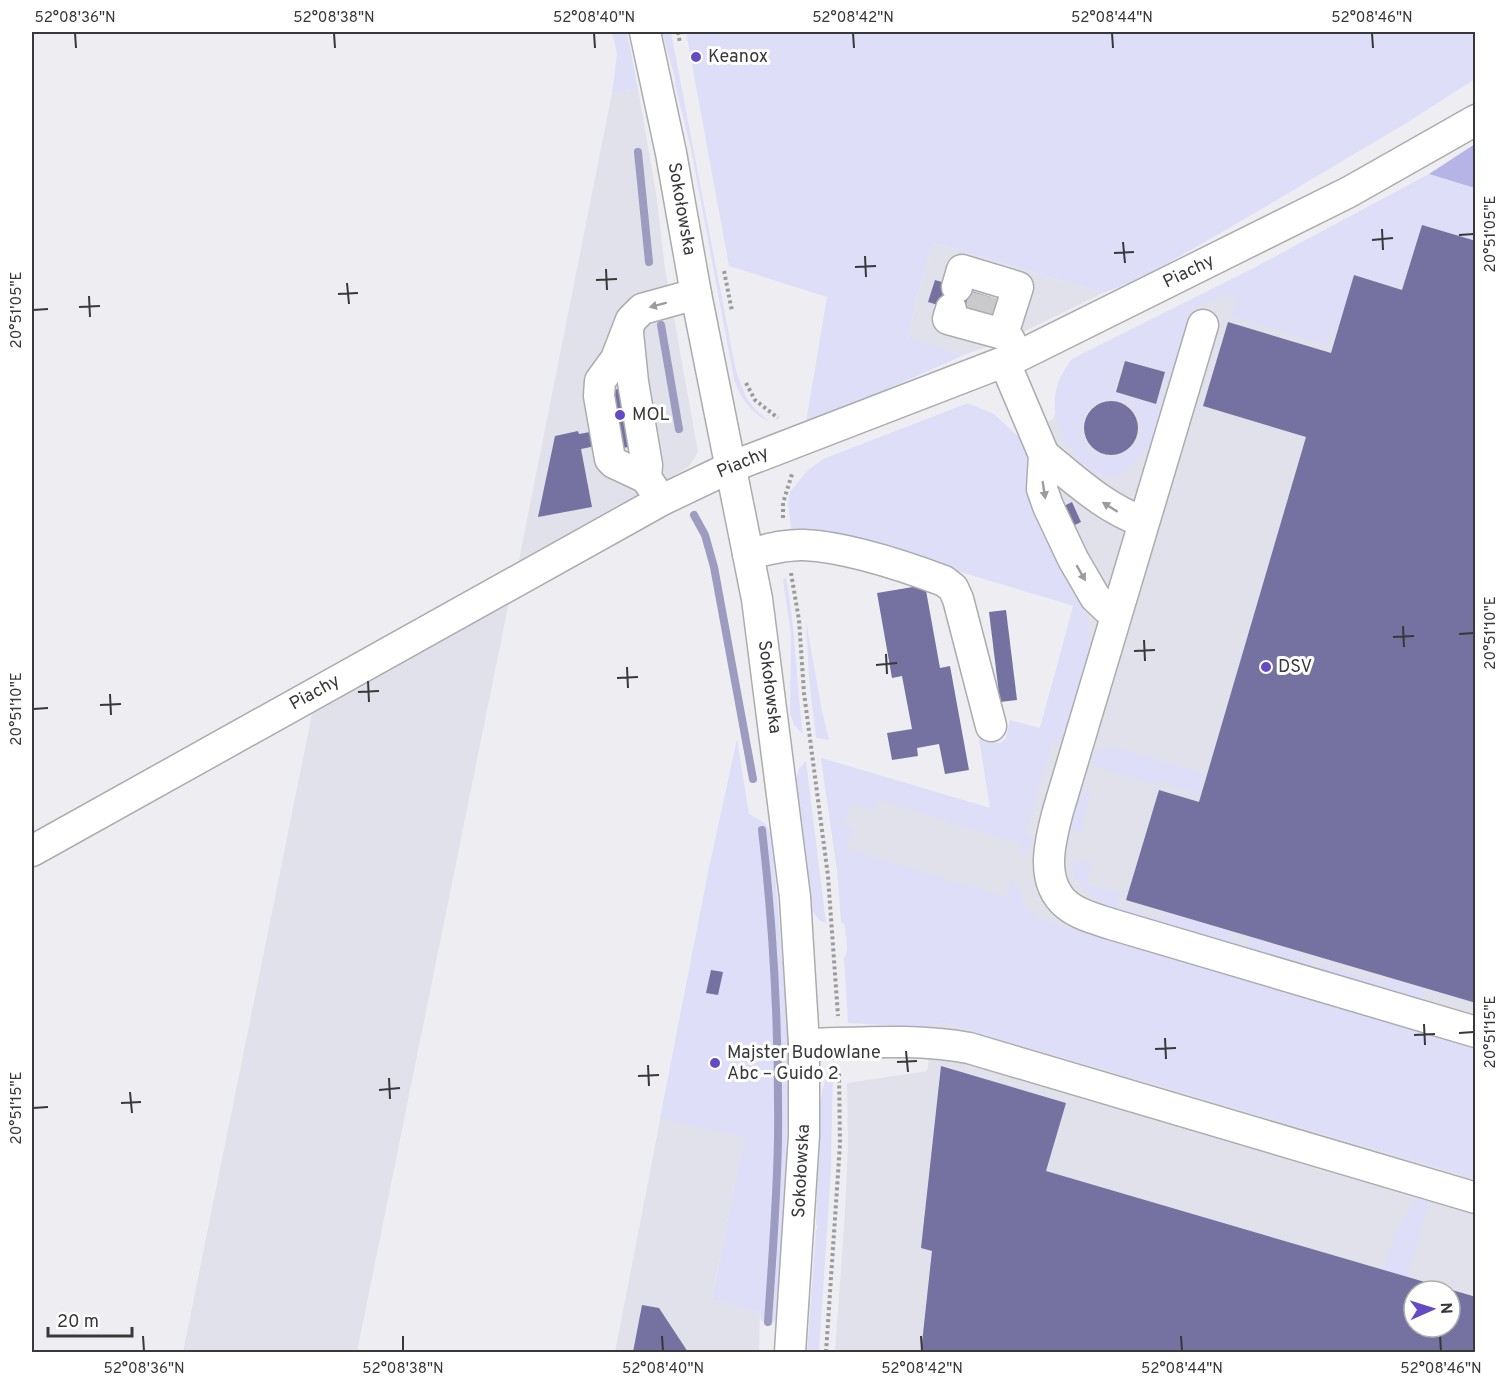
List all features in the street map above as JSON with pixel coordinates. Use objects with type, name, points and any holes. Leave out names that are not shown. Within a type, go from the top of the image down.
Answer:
[{"type":"street","name":"Sokołowska","points":[[645,32],[671,153],[763,639],[795,897],[804,1044],[804,1135],[790,1353]]},
{"type":"street","name":"Piachy","points":[[32,851],[654,489],[731,467],[985,318],[1349,192],[1476,120]]},
{"type":"street","points":[[985,318],[1018,288],[985,318]]},
{"type":"street","points":[[654,489],[647,465],[627,342],[628,327],[630,320],[642,309],[696,294]]},
{"type":"street","points":[[985,318],[1044,455],[1042,489],[1048,506],[1072,559],[1095,597],[1115,616]]},
{"type":"street","points":[[1203,325],[1115,616],[1050,843],[1050,876],[1058,896],[1074,910],[1111,924],[1476,1032]]},
{"type":"street","points":[[1044,455],[1099,500],[1120,513],[1143,522]]},
{"type":"street","points":[[748,554],[798,545],[821,547],[853,553],[944,581],[953,588],[958,599],[991,726]]},
{"type":"street","points":[[804,1044],[894,1042],[950,1044],[969,1048],[1476,1198]]},
{"type":"path","points":[[678,32],[682,55]]},
{"type":"path","points":[[723,264],[733,319]]},
{"type":"path","points":[[743,374],[748,390],[755,400],[781,419],[782,425]]},
{"type":"shaded area","points":[[612,32],[627,32],[638,89],[612,93],[617,54]]},
{"type":"shaded area","points":[[662,32],[671,32],[736,371],[746,397],[755,409],[770,422],[748,405],[734,380],[691,149]]},
{"type":"shaded area","points":[[686,32],[1475,32],[1475,79],[1405,124],[1231,227],[1142,278],[1103,293],[934,243],[918,293],[908,338],[964,355],[856,403],[806,422],[827,297],[729,266]]},
{"type":"shaded area","points":[[638,89],[656,193],[665,268],[698,452],[689,466],[516,575],[612,93]]},
{"type":"shaded area","points":[[1475,144],[1475,188],[1429,174]]},
{"type":"shaded area","name":"DSV","points":[[1429,174],[1475,188],[1475,1063],[837,870],[821,758],[990,808],[1040,728],[1073,606],[1007,440],[1053,419],[1078,356],[1252,269]]},
{"type":"shaded area","points":[[1429,174],[1475,188],[1475,240],[1421,224],[1401,288],[1354,274],[1337,331],[1331,330],[1326,345],[1231,316],[1236,296],[1226,294],[1191,310],[1168,384],[1164,383],[1167,371],[1124,359],[1113,392],[1133,398],[1131,405],[1116,399],[1100,401],[1090,407],[1081,424],[1086,445],[1095,453],[1108,456],[1122,454],[1133,447],[1140,437],[1141,424],[1133,409],[1136,399],[1156,405],[1160,392],[1165,393],[1149,450],[1143,450],[1129,468],[1109,477],[1094,473],[1074,453],[1060,430],[1055,406],[1058,383],[1072,359],[1252,269]]},
{"type":"shaded area","points":[[934,243],[1103,293],[1009,339],[964,355],[908,339],[918,293]]},
{"type":"shaded area","points":[[968,403],[994,414],[1020,438],[1027,457],[1035,503],[1087,616],[1091,647],[1063,743],[1053,740],[1025,833],[1034,840],[1029,850],[1020,854],[1022,844],[878,800],[875,810],[851,803],[844,826],[853,828],[847,849],[1006,897],[1012,878],[1019,887],[1025,907],[1036,918],[1475,1048],[1475,1179],[944,1023],[934,1025],[934,1028],[848,1023],[844,959],[847,950],[845,925],[841,922],[837,870],[821,758],[990,808],[975,714],[984,733],[995,742],[1000,743],[1006,738],[1010,720],[1040,728],[1074,606],[867,544],[792,536],[788,503],[790,492],[807,471],[823,459]]},
{"type":"shaded area","points":[[786,577],[803,734],[794,725],[790,713],[791,635],[783,580]]},
{"type":"shaded area","points":[[510,597],[357,1352],[183,1352],[314,704]]},
{"type":"shaded area","points":[[806,621],[829,740],[816,738],[809,679]]},
{"type":"shaded area","points":[[737,739],[749,814],[765,823],[772,836],[788,1029],[785,1202],[778,1317],[773,1323],[761,1321],[760,1312],[712,1299],[744,1137],[660,1118]]},
{"type":"shaded area","points":[[1107,747],[1205,774],[1199,794],[1155,781],[1153,785],[1094,766],[1091,760],[1096,751]]},
{"type":"shaded area","points":[[806,761],[826,923],[819,920],[811,909],[796,780],[799,769]]},
{"type":"shaded area","points":[[1080,793],[1091,793],[1080,833],[1074,831],[1070,825],[1076,801]]},
{"type":"shaded area","points":[[1081,860],[1093,863],[1087,884],[1121,894],[1117,905],[1165,920],[1167,913],[1230,932],[1228,937],[1239,941],[1237,946],[1115,910],[1094,898],[1078,882],[1071,867]]},
{"type":"shaded area","name":"Majster Budowlane Abc – Guido 2","points":[[710,863],[770,1008],[712,1298],[760,1312],[759,1352],[615,1352]]},
{"type":"shaded area","points":[[1248,937],[1300,953],[1300,958],[1313,962],[1311,968],[1245,949]]},
{"type":"shaded area","points":[[1319,963],[1387,984],[1389,979],[1425,990],[1422,1001],[1317,969]]},
{"type":"shaded area","points":[[944,1023],[1475,1179],[1475,1352],[835,1352],[845,1211],[848,1143],[847,1083],[927,1071],[934,1025]]},
{"type":"shaded area","points":[[833,1069],[831,1171],[819,1352],[807,1352],[816,1230],[818,1228],[816,1223],[820,1102],[825,1080]]},
{"type":"shaded area","points":[[1417,1195],[1430,1199],[1406,1279],[1402,1279],[1402,1294],[1385,1352],[1359,1352],[1393,1239]]},
{"type":"building","points":[[1422,225],[1476,241],[1476,1003],[1126,900],[1159,790],[1199,802],[1306,437],[1203,406],[1228,322],[1331,353],[1354,275],[1402,290]]},
{"type":"building","points":[[935,280],[991,297],[985,319],[928,302]]},
{"type":"building","points":[[1125,361],[1165,372],[1156,404],[1116,392]]},
{"type":"building","points":[[630,387],[640,445],[611,450],[610,443],[581,449],[592,507],[538,517],[555,436],[578,431],[579,434],[607,429],[601,392]]},
{"type":"building","points":[[1106,401],[1116,401],[1126,405],[1134,413],[1138,428],[1134,443],[1126,451],[1116,455],[1106,455],[1096,451],[1088,443],[1084,433],[1084,423],[1088,413],[1096,405]]},
{"type":"building","points":[[1072,502],[1081,522],[1071,527],[1062,507]]},
{"type":"building","points":[[925,585],[940,668],[950,666],[969,770],[945,774],[939,744],[917,748],[918,756],[892,760],[887,733],[912,729],[902,676],[892,678],[877,593]]},
{"type":"building","points":[[1006,610],[1017,700],[1000,702],[989,612]]},
{"type":"building","points":[[711,970],[723,972],[718,995],[706,993]]},
{"type":"building","points":[[941,1066],[1066,1103],[1046,1171],[1415,1279],[1402,1279],[1402,1339],[1462,1339],[1462,1293],[1476,1297],[1476,1352],[921,1352],[932,1251],[921,1248]]},
{"type":"building","points":[[642,1305],[659,1308],[688,1352],[633,1352]]},
{"type":"waterway","points":[[638,152],[649,262]]},
{"type":"waterway","points":[[661,325],[679,429]]},
{"type":"waterway","points":[[694,515],[705,535],[714,567],[753,779]]},
{"type":"waterway","points":[[762,830],[773,945],[778,1100],[777,1185],[768,1322]]},
{"type":"tunnel","points":[[978,317],[984,295]]},
{"type":"place","name":"Keanox","points":[[696,57]]},
{"type":"place","name":"MOL","points":[[620,415]]},
{"type":"place","name":"DSV","points":[[1266,667]]},
{"type":"place","name":"Majster Budowlane Abc – Guido 2","points":[[715,1063]]}]
